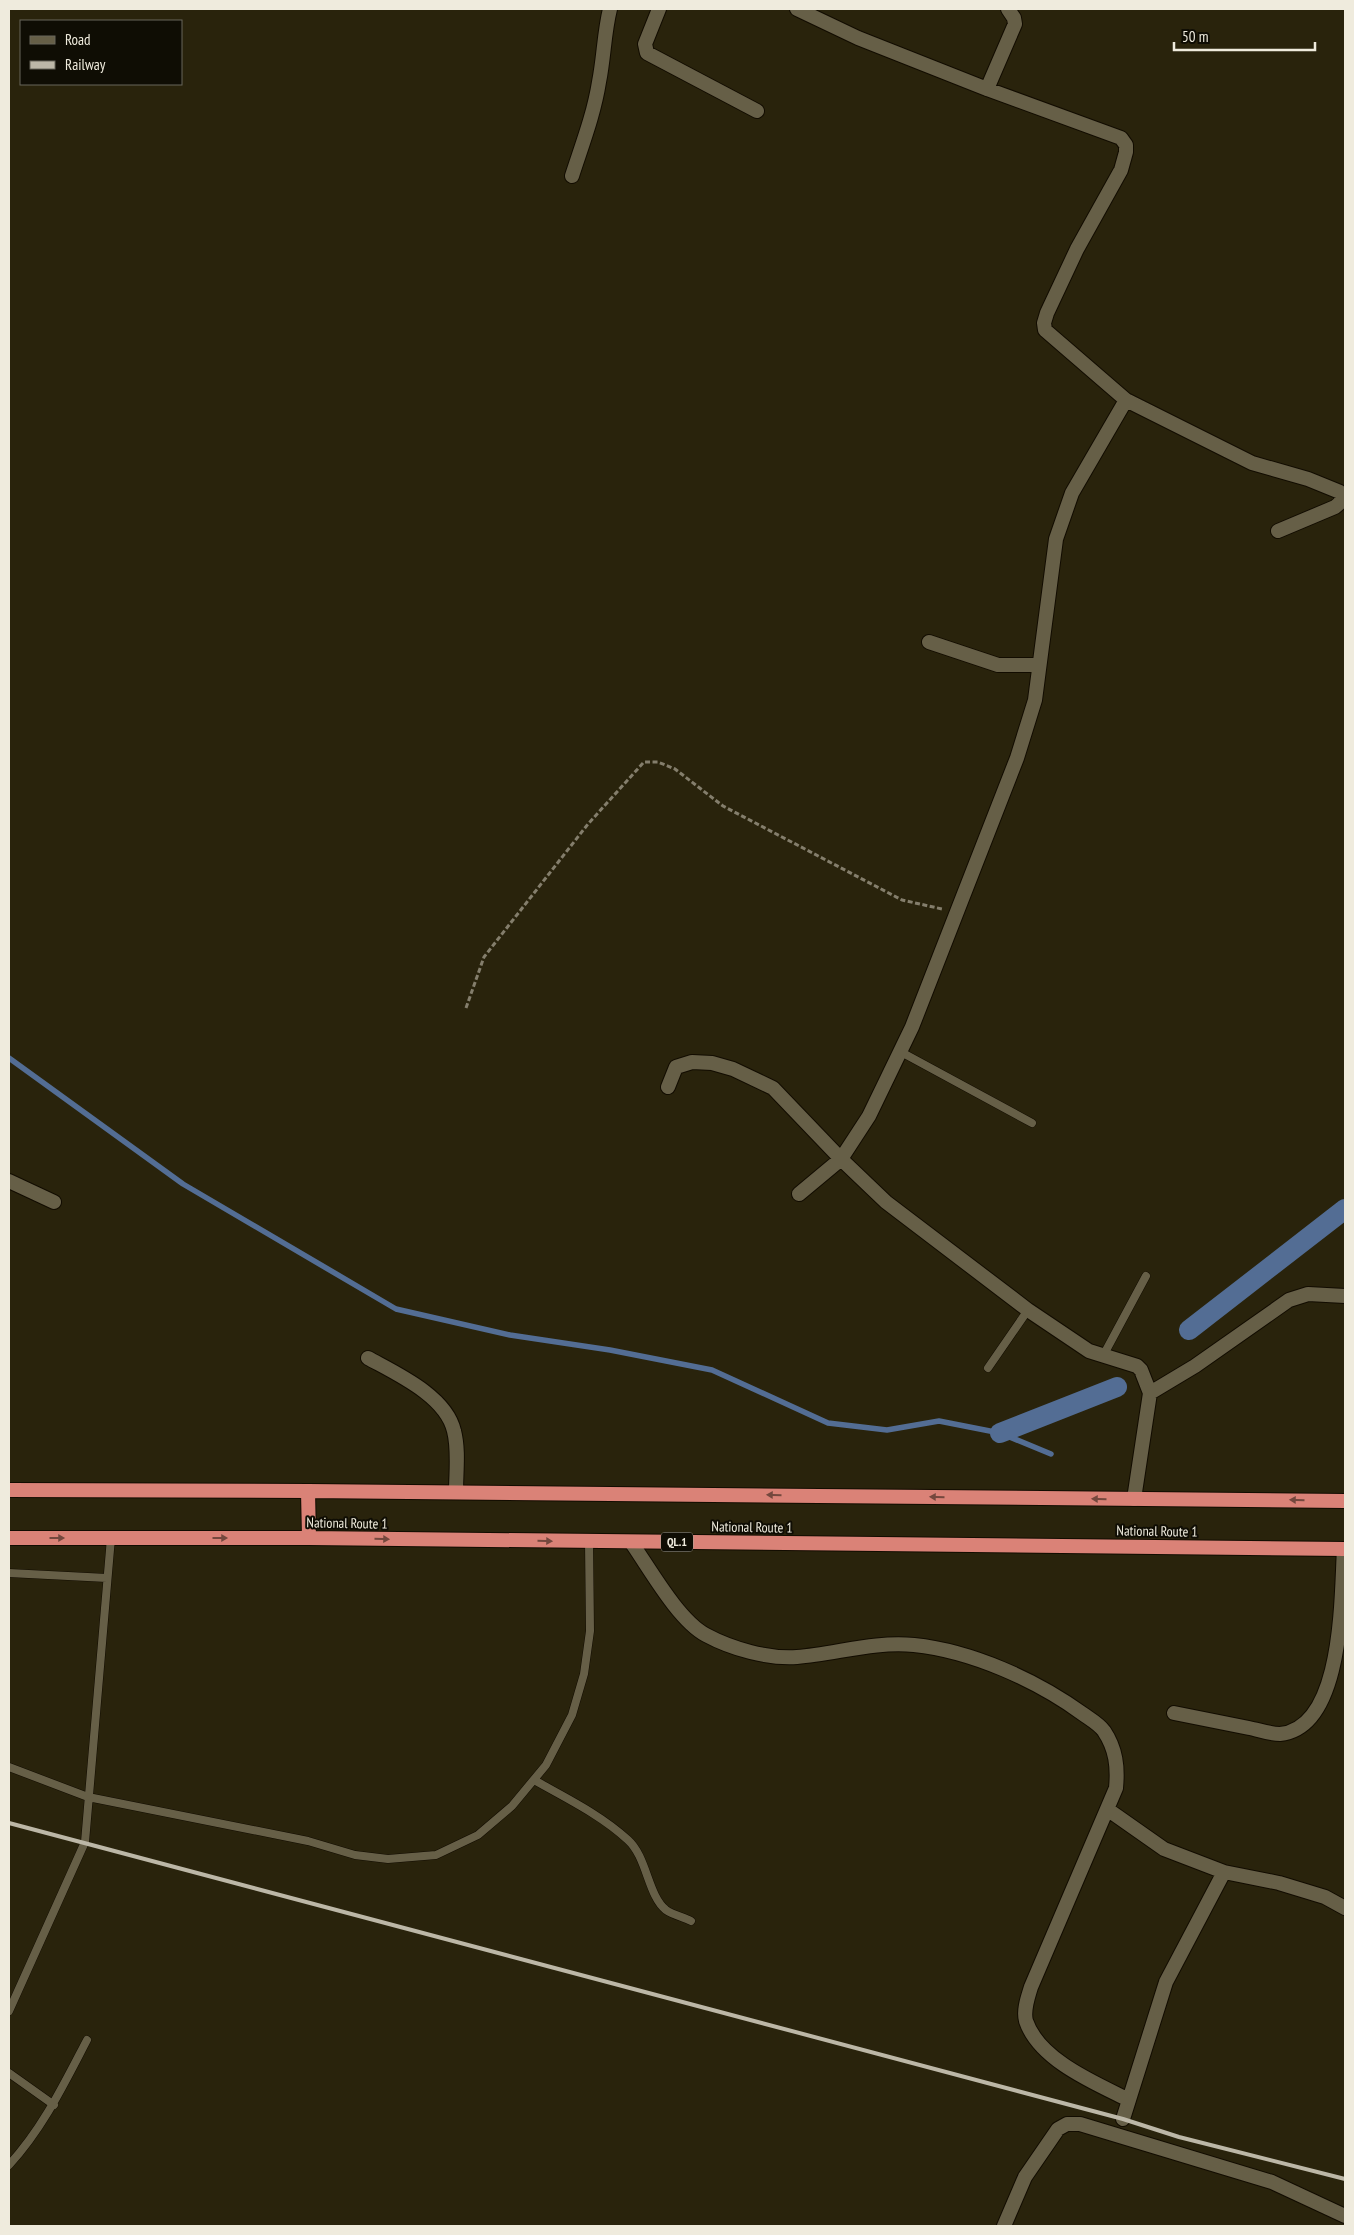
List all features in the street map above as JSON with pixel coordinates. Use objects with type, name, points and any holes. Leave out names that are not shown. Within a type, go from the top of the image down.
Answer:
[{"type":"highway","points":[[9,1490],[456,1492],[1345,1501]]},
{"type":"highway","points":[[308,1491],[308,1538]]},
{"type":"highway","name":"National Route 1","points":[[9,1538],[308,1538],[1344,1549]]},
{"type":"street","points":[[572,176],[600,80],[603,41],[610,9]]},
{"type":"street","points":[[659,9],[645,44],[647,53],[757,111]]},
{"type":"street","points":[[797,9],[858,38],[987,89],[1121,138],[1126,145],[1121,170],[1077,249],[1044,323],[1045,330],[1126,400],[1252,463],[1308,479],[1340,492],[1342,501],[1335,507],[1278,531]]},
{"type":"street","points":[[987,89],[1015,24],[1014,18],[1008,9]]},
{"type":"street","points":[[799,1194],[841,1159],[869,1116],[900,1052],[945,947],[956,912],[1017,758],[1034,705],[1051,569],[1060,524],[1072,493],[1126,400]]},
{"type":"street","points":[[929,642],[998,664],[1039,665]]},
{"type":"street","points":[[668,1087],[674,1070],[679,1065],[692,1062],[712,1063],[773,1088],[841,1159],[886,1202],[1028,1310],[1078,1344],[1103,1356],[1137,1366],[1141,1370],[1150,1393],[1134,1499]]},
{"type":"street","points":[[9,1181],[54,1202]]},
{"type":"street","points":[[1150,1393],[1194,1366],[1289,1300],[1308,1294],[1345,1296]]},
{"type":"street","points":[[368,1358],[409,1380],[430,1396],[447,1416],[454,1431],[456,1492]]},
{"type":"street","points":[[632,1542],[689,1624],[707,1636],[778,1656],[798,1657],[843,1648],[914,1645],[952,1653],[1004,1670],[1056,1695],[1102,1728],[1112,1746],[1118,1768],[1116,1788],[1031,1987],[1026,2005],[1026,2020],[1033,2035],[1058,2061],[1088,2080],[1129,2100]]},
{"type":"street","points":[[1174,1714],[1279,1734],[1297,1729],[1312,1718],[1326,1691],[1342,1639],[1344,1549]]},
{"type":"street","points":[[1107,1810],[1164,1849],[1224,1872],[1279,1883],[1325,1897],[1345,1908]]},
{"type":"street","points":[[1124,2119],[1166,1982],[1224,1872]]},
{"type":"street","points":[[1004,2226],[1025,2177],[1058,2129],[1067,2124],[1080,2124],[1098,2129],[1272,2182],[1345,2216]]},
{"type":"lane","points":[[900,1052],[1032,1123]]},
{"type":"lane","points":[[1103,1356],[1146,1276]]},
{"type":"lane","points":[[988,1368],[1028,1310]]},
{"type":"lane","points":[[9,2011],[85,1842],[111,1538]]},
{"type":"lane","points":[[9,1766],[88,1797],[308,1842],[355,1855],[388,1859],[436,1855],[478,1835],[512,1806],[546,1765],[572,1715],[584,1674],[590,1631],[589,1541]]},
{"type":"lane","points":[[9,1573],[107,1578]]},
{"type":"lane","points":[[534,1780],[598,1817],[629,1840],[638,1852],[654,1891],[664,1909],[691,1921]]},
{"type":"lane","points":[[9,2165],[23,2149],[54,2105],[87,2040]]},
{"type":"lane","points":[[9,2073],[54,2105]]},
{"type":"path","points":[[466,1008],[484,957],[588,824],[644,762],[658,762],[675,769],[723,806],[902,900],[956,912]]},
{"type":"waterway","points":[[9,1058],[183,1184],[396,1309],[510,1335],[610,1350],[712,1370],[828,1423],[887,1430],[939,1421],[1000,1433],[1051,1454]]},
{"type":"waterway","points":[[1189,1330],[1345,1209]]},
{"type":"waterway","points":[[1000,1433],[1117,1387]]},
{"type":"railway","points":[[9,1823],[1123,2119],[1179,2137],[1345,2179]]}]
